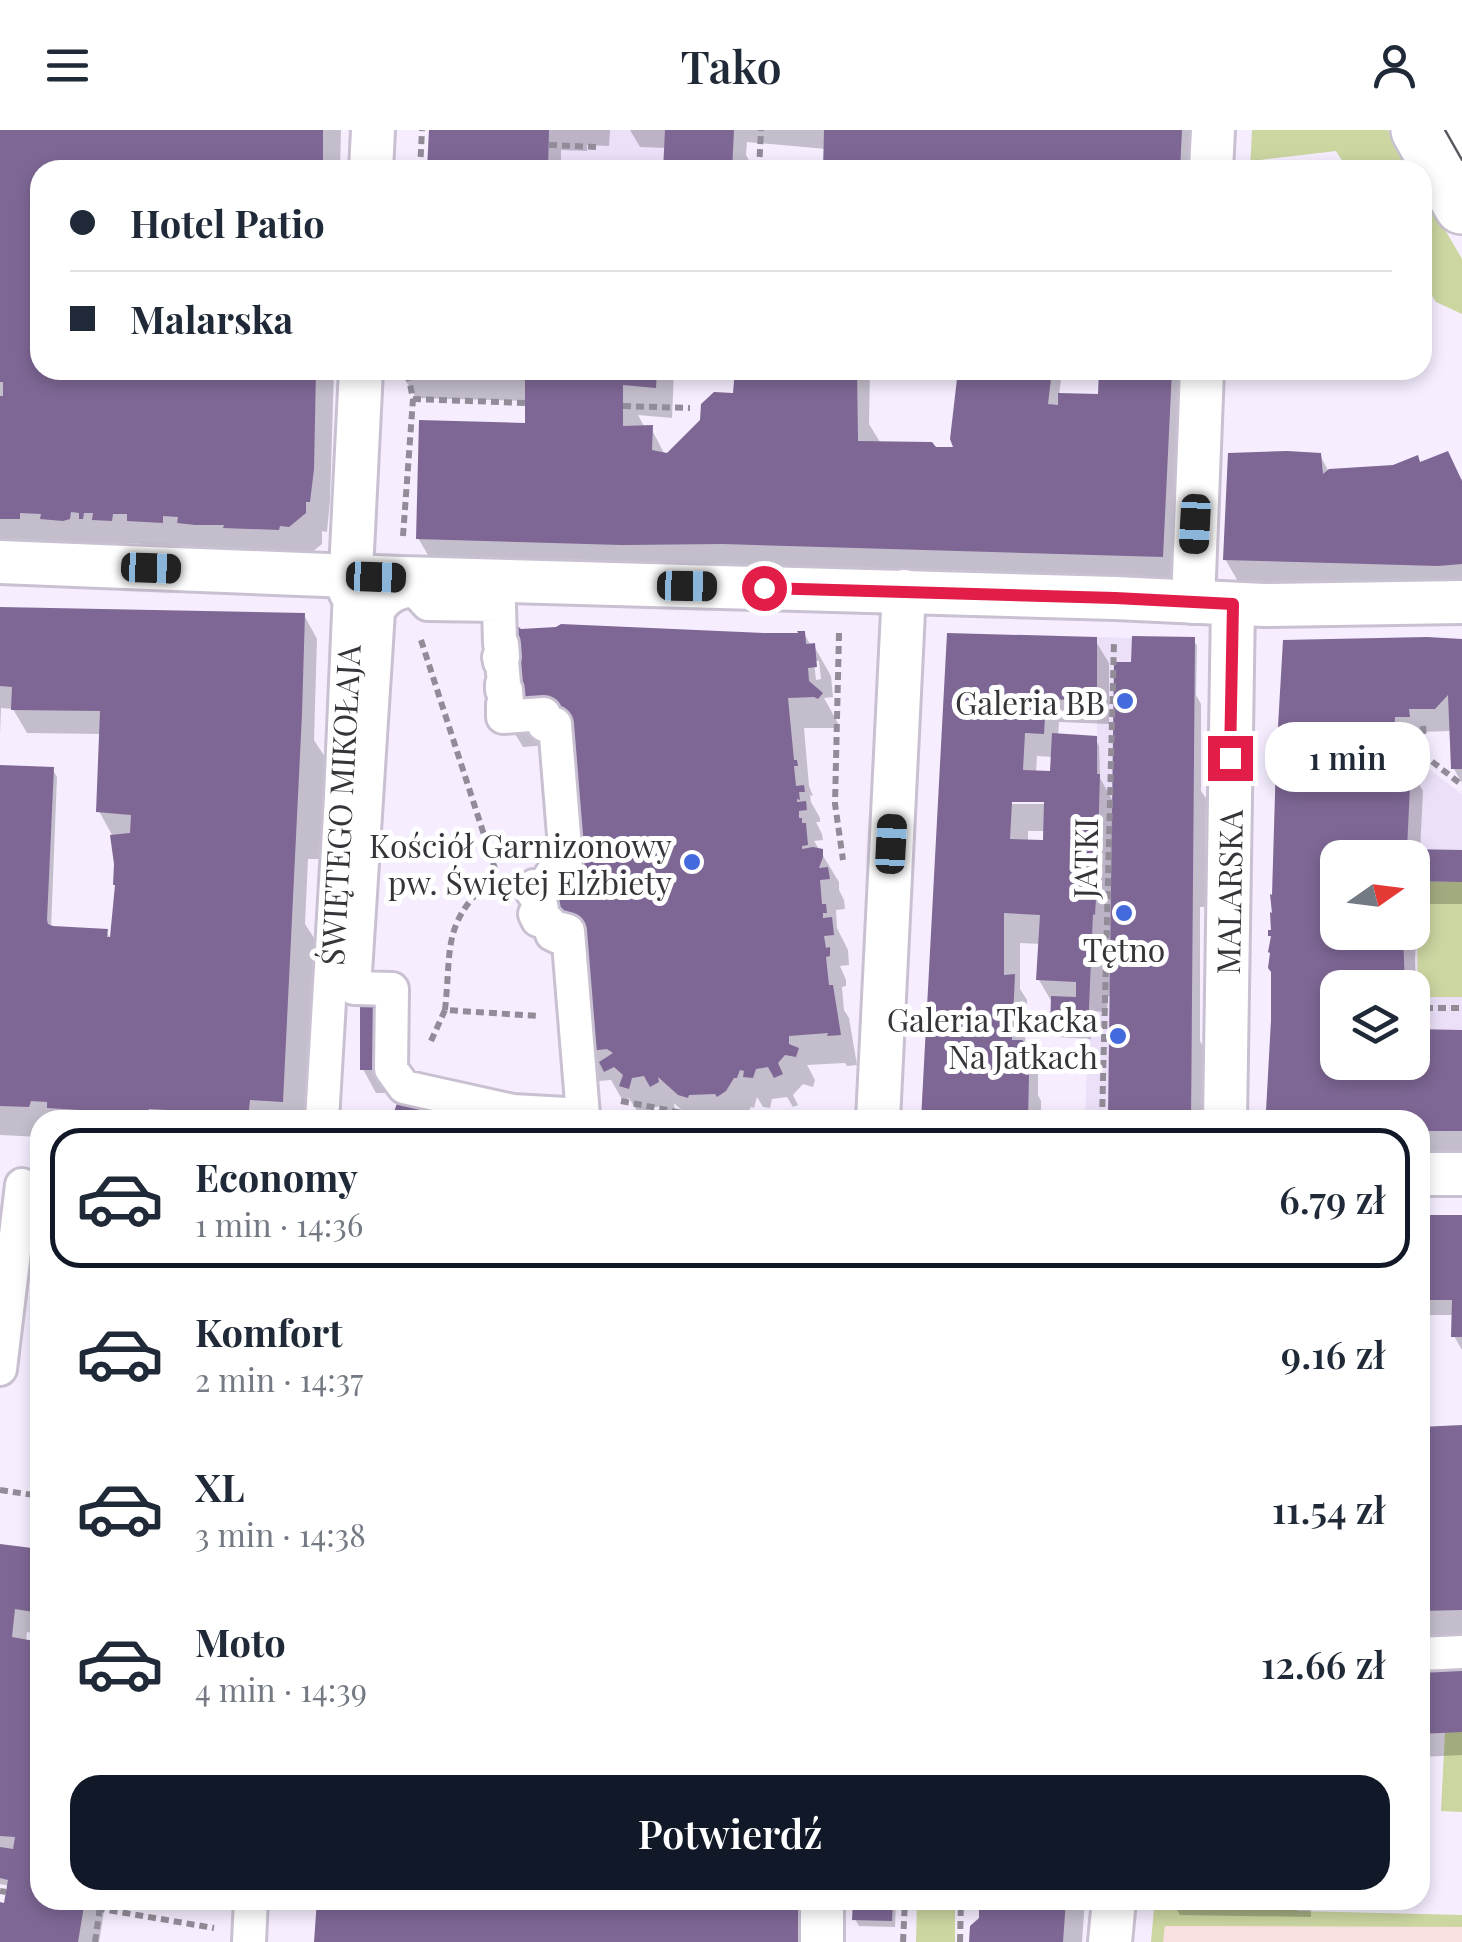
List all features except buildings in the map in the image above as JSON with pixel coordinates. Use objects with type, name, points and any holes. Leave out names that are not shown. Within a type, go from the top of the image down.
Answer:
[{"type":"street","points":[[372,160],[373,130]]},
{"type":"street","points":[[1212,160],[1214,130]]},
{"type":"street","points":[[1419,130],[1462,206]]},
{"type":"street","name":"ŚWIĘTEGO MIKOŁAJA","points":[[323,1110],[360,380]]},
{"type":"street","name":"MALARSKA","points":[[1202,380],[1213,603],[1225,1110]]},
{"type":"street","points":[[0,562],[350,584],[904,592],[1283,606],[1462,602]]},
{"type":"street","points":[[402,585],[415,590],[428,604],[499,606],[502,690],[506,690],[507,703],[502,704],[503,718],[544,714],[544,725],[555,724],[566,860],[554,869],[542,889],[534,886],[532,893],[540,896],[542,910],[536,914],[538,920],[544,917],[554,928],[552,934],[558,937],[561,929],[568,931],[583,1110]]},
{"type":"street","points":[[402,585],[378,611],[354,988],[392,989],[391,1069],[404,1088],[508,1110]]},
{"type":"street","points":[[878,1110],[904,592]]},
{"type":"street","points":[[1430,1174],[1462,1174]]},
{"type":"street","points":[[0,1370],[21,1185]]},
{"type":"street","points":[[1430,1654],[1462,1652]]},
{"type":"street","points":[[249,1938],[251,1910]]},
{"type":"street","points":[[822,1910],[822,1942]]},
{"type":"street","points":[[1110,1942],[1113,1910]]},
{"type":"lane","points":[[1454,130],[1462,143]]},
{"type":"path","points":[[422,130],[425,142],[422,160]]},
{"type":"path","points":[[760,160],[761,130]]},
{"type":"path","points":[[549,146],[597,147]]},
{"type":"path","points":[[409,380],[412,399],[402,585],[502,892]]},
{"type":"path","points":[[412,399],[525,403]]},
{"type":"path","points":[[623,406],[690,408]]},
{"type":"path","name":"JATKI","points":[[1102,1110],[1115,598]]},
{"type":"path","points":[[1423,726],[1424,756],[1462,785]]},
{"type":"path","points":[[1452,776],[1462,776]]},
{"type":"path","points":[[398,1079],[423,1056],[445,1010],[448,948],[467,902],[496,874],[526,857],[565,850]]},
{"type":"path","points":[[536,999],[546,1031]]},
{"type":"path","points":[[1430,1008],[1462,1008]]},
{"type":"path","points":[[445,1010],[542,1016]]},
{"type":"path","points":[[0,1490],[30,1494]]},
{"type":"path","points":[[95,1942],[99,1910]]},
{"type":"path","points":[[126,1910],[249,1938]]},
{"type":"path","points":[[903,1942],[905,1910]]},
{"type":"path","points":[[960,1942],[961,1910]]},
{"type":"shaded area","points":[[429,130],[734,130],[732,160],[428,160]]},
{"type":"shaded area","points":[[1097,637],[1132,638],[1129,1021],[1192,1022],[1191,1110],[1085,1110],[1099,838]]},
{"type":"shaded area","points":[[1276,761],[1423,765],[1462,794],[1462,1131],[1430,1131],[1430,1110],[1418,1110],[1414,1080],[1430,1080],[1430,970],[1404,970],[1403,963],[1268,968]]},
{"type":"shaded area","points":[[1154,1910],[1462,1915],[1462,1942],[1151,1942]]},
{"type":"green space","points":[[1252,130],[1388,130],[1405,160],[1342,160],[1336,151],[1250,160]]},
{"type":"green space","points":[[1432,207],[1462,259],[1462,314],[1436,302],[1432,296]]},
{"type":"green space","points":[[1430,881],[1462,882],[1462,997],[1430,997],[1430,970],[1418,970],[1417,950],[1430,950]]},
{"type":"green space","points":[[1445,1732],[1462,1732],[1462,1812],[1441,1811]]},
{"type":"green space","points":[[917,1910],[955,1910],[955,1942],[916,1942]]},
{"type":"green space","points":[[1154,1910],[1462,1915],[1462,1927],[1165,1926],[1163,1942],[1151,1942]]},
{"type":"tram line","points":[[1445,130],[1462,160]]},
{"type":"place","name":"Galeria BB","points":[[1125,701]]},
{"type":"place","name":"Kościół Garnizonowy pw. Świętej Elżbiety","points":[[692,862]]},
{"type":"place","name":"Tętno","points":[[1124,913]]},
{"type":"place","name":"Galeria Tkacka Na Jatkach","points":[[1118,1036]]},
{"type":"route","points":[[764,588],[1233,604],[1230,758]]}]
